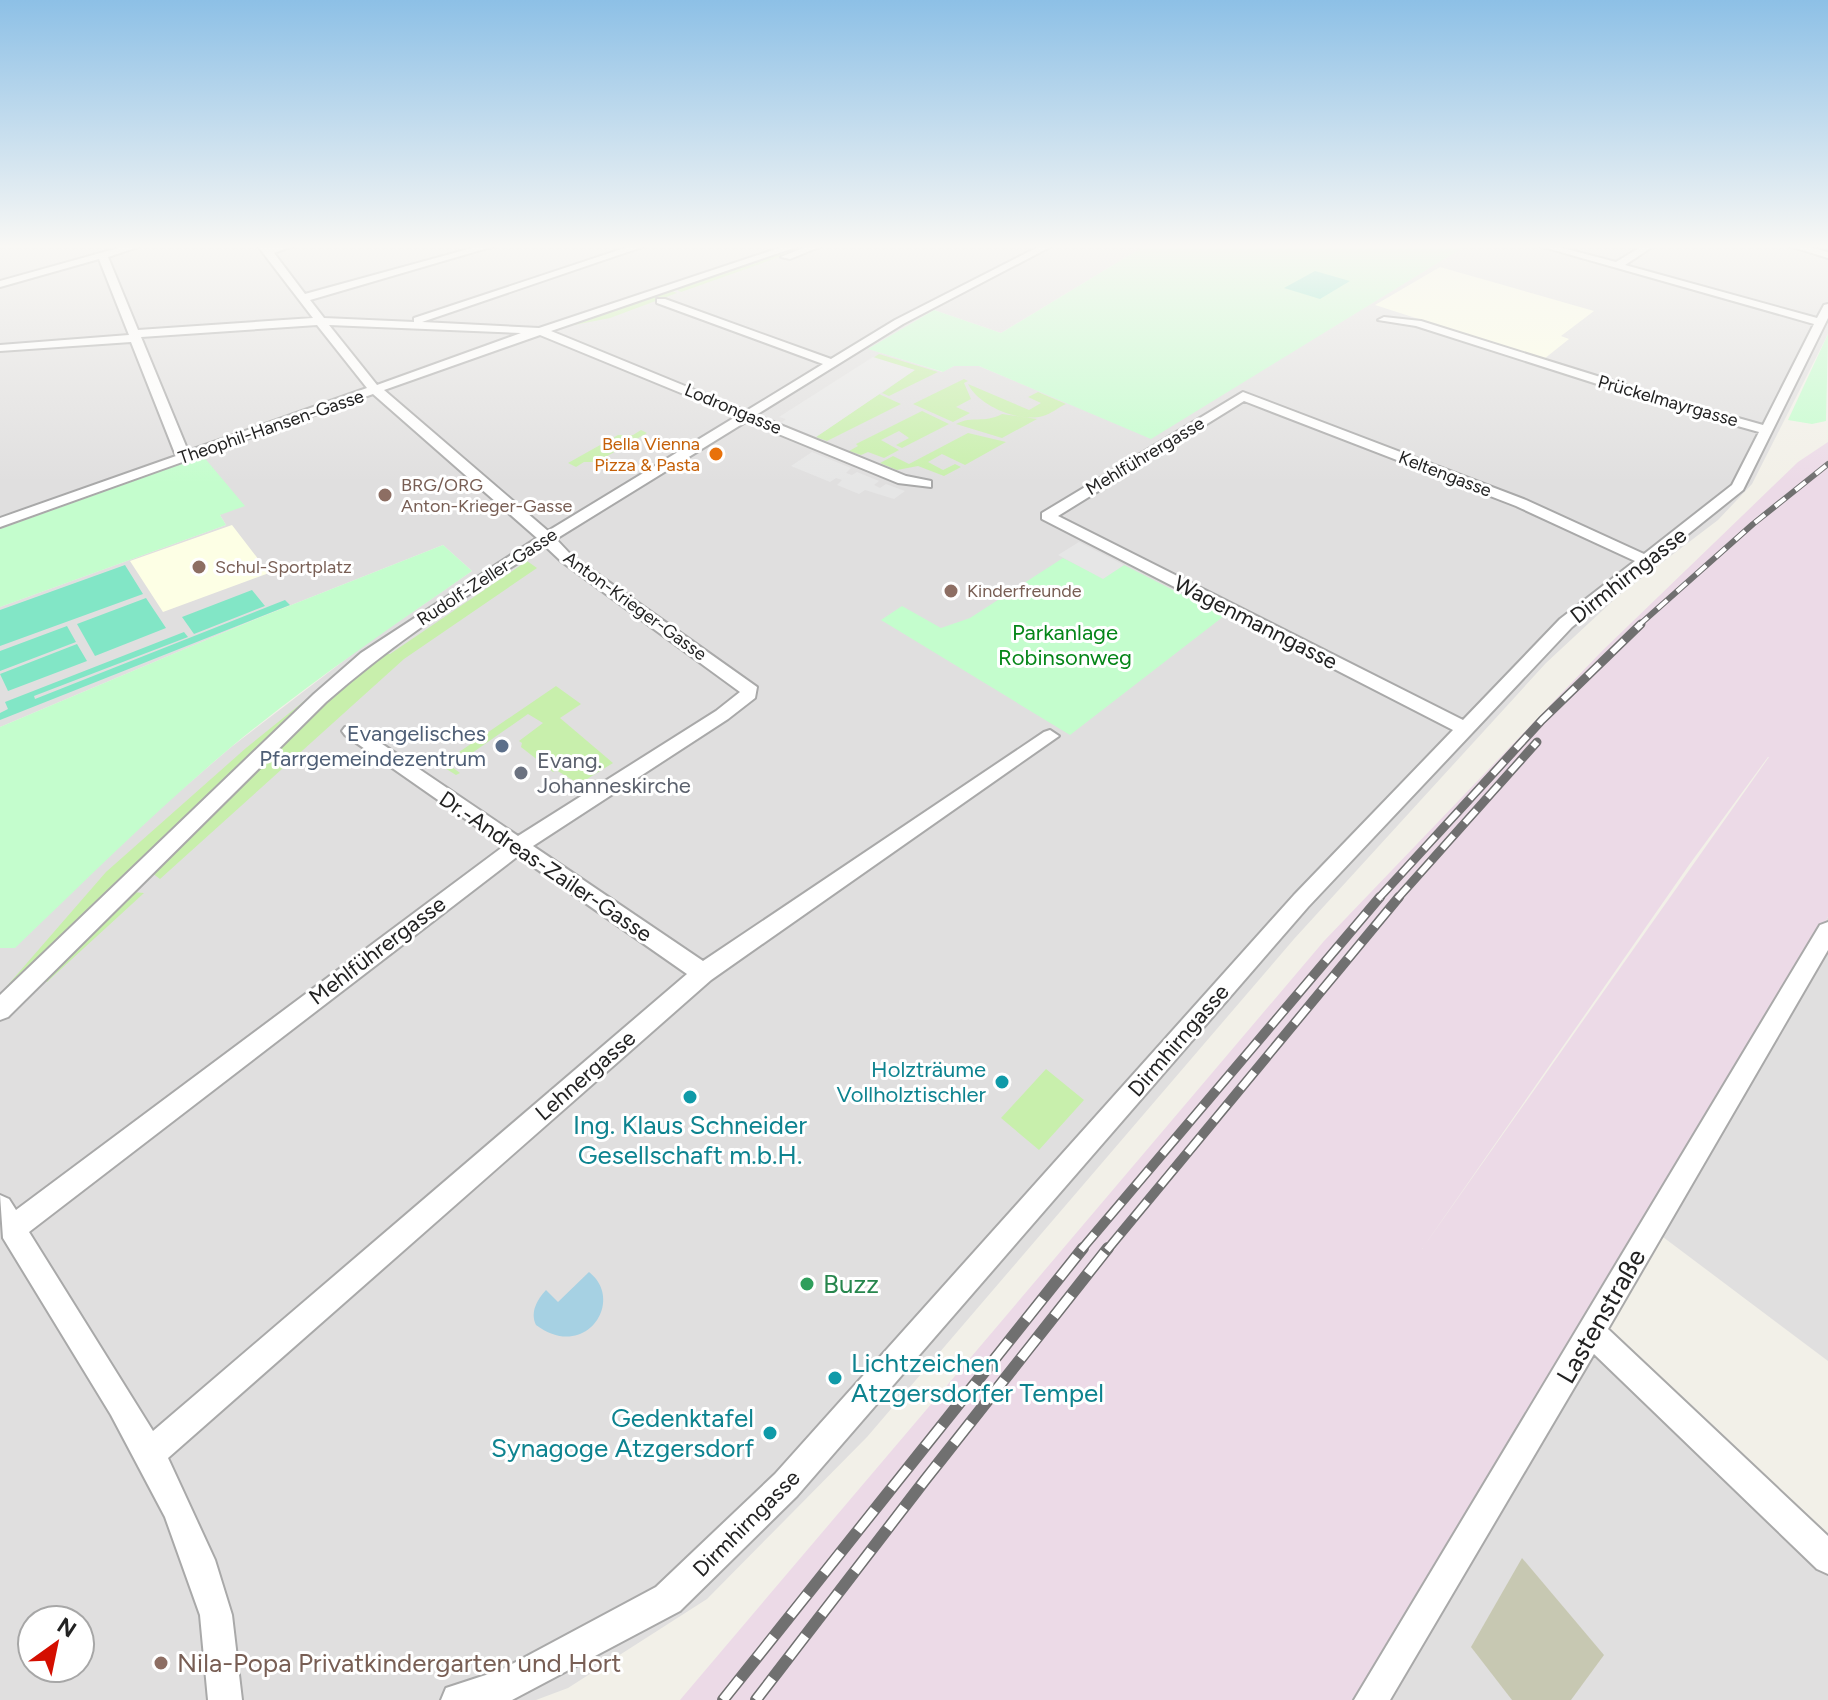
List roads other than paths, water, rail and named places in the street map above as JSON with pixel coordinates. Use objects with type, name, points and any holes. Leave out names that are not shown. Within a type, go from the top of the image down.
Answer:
[{"type":"street","points":[[130,324],[184,458]]},
{"type":"street","points":[[0,348],[322,325],[379,324]]},
{"type":"street","points":[[413,324],[546,332],[568,324]]},
{"type":"street","points":[[322,325],[519,338],[589,324]]},
{"type":"street","points":[[725,324],[832,363]]},
{"type":"street","name":"Rudolf-Zeller-Gasse","points":[[0,1010],[320,698],[367,657],[482,578],[895,324]]},
{"type":"street","name":"Prückelmayrgasse","points":[[1421,324],[1658,399],[1768,430]]},
{"type":"street","name":"Dirmhirngasse","points":[[458,1700],[507,1685],[668,1599],[797,1473],[1301,901],[1566,623],[1644,559],[1706,516],[1738,487],[1819,324]]},
{"type":"street","name":"Anton-Krieger-Gasse","points":[[322,325],[377,390],[567,559],[748,687]]},
{"type":"street","name":"Lodrongasse","points":[[546,332],[903,480],[926,484]]},
{"type":"street","name":"Theophil-Hansen-Gasse","points":[[0,523],[519,338]]},
{"type":"street","name":"Mehlführergasse","points":[[1047,516],[1243,396]]},
{"type":"street","name":"Keltengasse","points":[[1243,396],[1521,503],[1644,559]]},
{"type":"street","name":"Wagenmanngasse","points":[[1047,516],[1465,729]]},
{"type":"street","name":"Mehlführergasse","points":[[6,1219],[517,846],[741,702],[749,694],[748,687]]},
{"type":"street","name":"Dr.-Andreas-Zailer-Gasse","points":[[351,731],[703,973]]},
{"type":"street","name":"Lehnergasse","points":[[150,1454],[703,973],[1050,736]]},
{"type":"street","name":"Lastenstraße","points":[[1371,1700],[1593,1334],[1651,1228],[1828,931]]},
{"type":"street","points":[[6,1219],[150,1454],[185,1522],[217,1617],[225,1700]]},
{"type":"street","points":[[1593,1334],[1828,1558]]},
{"type":"water","points":[[589,1272],[599,1284],[603,1298],[595,1323],[584,1332],[570,1336],[554,1335],[536,1325],[535,1306],[546,1290],[558,1302]]},
{"type":"railway","points":[[1638,626],[1753,524],[1828,464]]},
{"type":"railway","points":[[1378,899],[1542,720],[1641,624]]},
{"type":"railway","points":[[1397,899],[1537,742]]},
{"type":"railway","points":[[1081,1250],[1380,897]]},
{"type":"railway","points":[[1107,1250],[1399,897]]},
{"type":"railway","points":[[723,1700],[1083,1248]]},
{"type":"railway","points":[[756,1700],[1108,1248]]},
{"type":"place","name":"Bella Vienna Pizza & Pasta","points":[[716,454]]},
{"type":"place","name":"BRG/ORG Anton-Krieger-Gasse","points":[[385,495]]},
{"type":"place","name":"Schul-Sportplatz","points":[[199,567]]},
{"type":"place","name":"Kinderfreunde","points":[[951,591]]},
{"type":"place","name":"Evangelisches Pfarrgemeindezentrum","points":[[502,746]]},
{"type":"place","name":"Evang. Johanneskirche","points":[[521,773]]},
{"type":"place","name":"Holzträume Vollholztischler","points":[[1002,1082]]},
{"type":"place","name":"Ing. Klaus Schneider Gesellschaft m.b.H.","points":[[690,1097]]},
{"type":"place","name":"Buzz","points":[[807,1284]]},
{"type":"place","name":"Lichtzeichen Atzgersdorfer Tempel","points":[[835,1378]]},
{"type":"place","name":"Gedenktafel Synagoge Atzgersdorf","points":[[770,1433]]},
{"type":"place","name":"Nila-Popa Privatkindergarten und Hort","points":[[161,1663]]},
{"type":"park label","name":"Parkanlage Robinsonweg","points":[[1065,644]]}]
